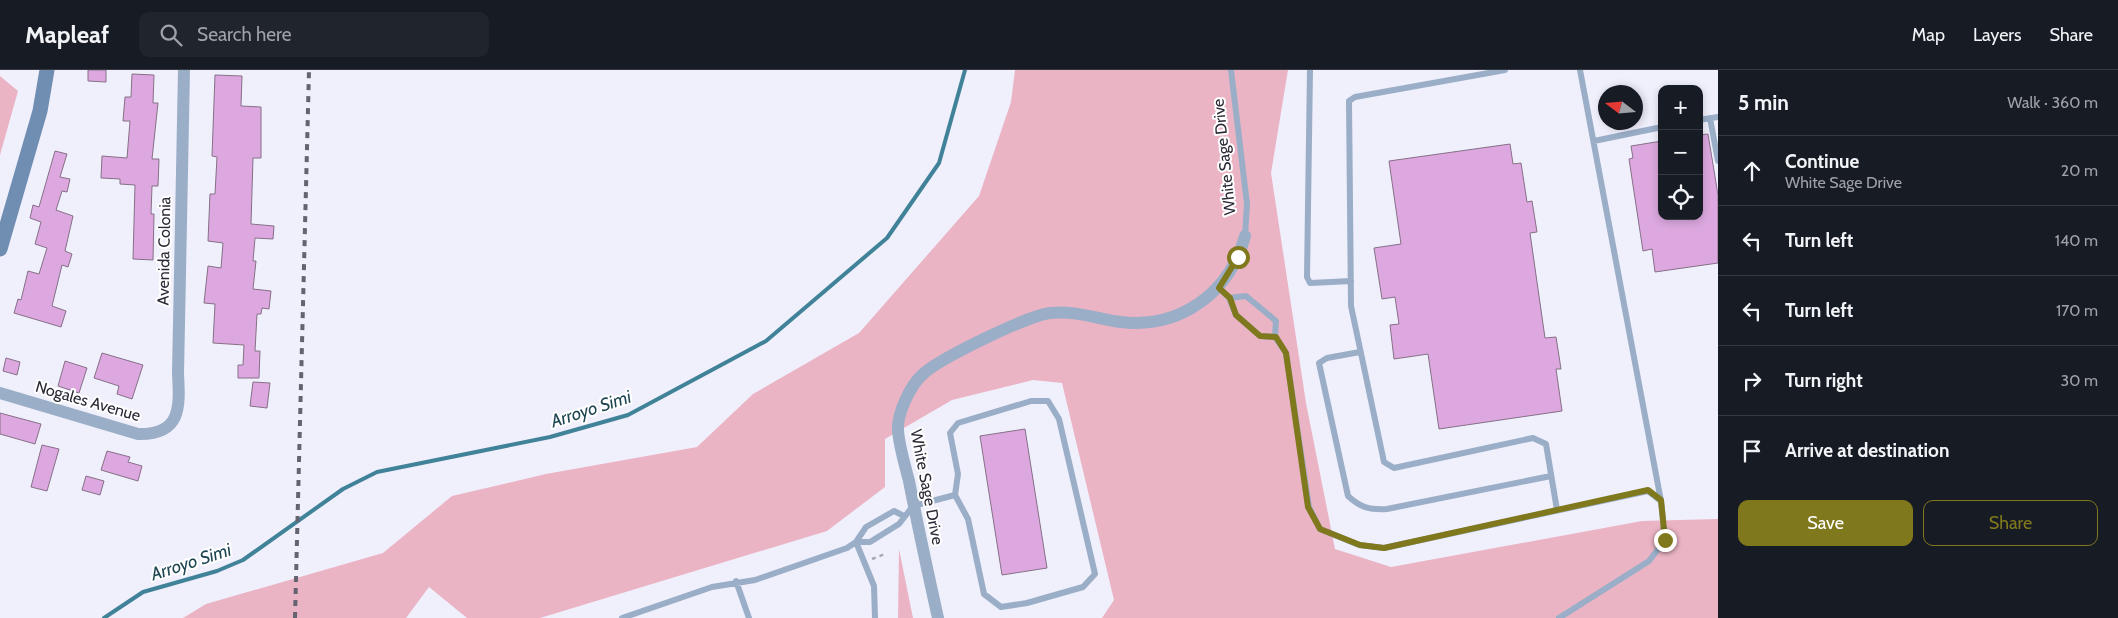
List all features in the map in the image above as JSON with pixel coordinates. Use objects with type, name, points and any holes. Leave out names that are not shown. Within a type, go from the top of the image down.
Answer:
[{"type":"street","points":[[0,249],[40,111],[47,70]]},
{"type":"street","name":"Avenida Colonia","points":[[166,428],[175,420],[179,404],[184,70]]},
{"type":"street","name":"White Sage Drive","points":[[938,618],[898,428],[908,394],[914,384],[934,366],[1038,316],[1059,313],[1122,322],[1157,322],[1188,311],[1219,288],[1233,269],[1245,236]]},
{"type":"street","name":"Nogales Avenue","points":[[0,393],[138,434],[152,434],[166,428]]},
{"type":"lane","name":"White Sage Drive","points":[[1231,70],[1247,204],[1245,236]]},
{"type":"lane","points":[[1310,70],[1307,277],[1310,283],[1351,281]]},
{"type":"lane","points":[[1505,70],[1355,97],[1349,101],[1351,306],[1384,462],[1394,468],[1533,438],[1546,444],[1557,510]]},
{"type":"lane","points":[[1560,618],[1649,561],[1665,540],[1661,500],[1580,70]]},
{"type":"lane","points":[[1703,119],[1718,117]]},
{"type":"lane","points":[[1710,118],[1718,161]]},
{"type":"lane","points":[[1594,141],[1658,128]]},
{"type":"lane","points":[[1219,288],[1230,298],[1236,315],[1260,336],[1276,337]]},
{"type":"lane","points":[[1230,298],[1246,296],[1276,321],[1276,337],[1286,353],[1308,507],[1320,529],[1360,545],[1384,548],[1648,490],[1661,500]]},
{"type":"lane","points":[[1360,352],[1327,358],[1319,363],[1348,496],[1358,505],[1371,510],[1387,509],[1551,476]]},
{"type":"lane","points":[[1031,401],[1048,401],[1059,419],[1094,574],[1083,587],[1027,603],[1001,607],[984,594],[968,519],[955,495],[958,474],[950,433],[958,423],[1031,401]]},
{"type":"lane","points":[[856,542],[870,542],[899,524],[913,506],[955,495]]},
{"type":"lane","points":[[622,618],[736,581],[755,580],[847,548],[856,542],[866,528],[894,511],[904,516]]},
{"type":"lane","points":[[856,542],[874,586],[875,618]]},
{"type":"lane","points":[[736,581],[749,618]]},
{"type":"shaded area","points":[[1015,70],[1288,70],[1271,173],[1306,403],[1335,549],[1391,567],[1642,521],[1718,519],[1718,618],[1102,618],[1114,600],[1062,383],[1033,380],[952,400],[885,439],[885,487],[827,531],[540,618],[467,618],[429,587],[406,618],[183,618],[206,604],[383,553],[452,496],[546,474],[697,447],[753,394],[859,333],[979,196],[1011,102]]},
{"type":"shaded area","points":[[0,76],[18,91],[0,155]]},
{"type":"shaded area","points":[[899,549],[913,618],[898,618]]},
{"type":"building","points":[[88,70],[106,70],[106,82],[88,81]]},
{"type":"building","points":[[132,74],[154,75],[153,103],[158,103],[152,159],[159,159],[158,186],[152,186],[151,214],[154,214],[153,260],[133,259],[135,185],[120,184],[120,179],[101,178],[102,156],[127,158],[130,121],[123,121],[125,97],[131,97]]},
{"type":"building","points":[[215,75],[242,76],[241,106],[261,107],[261,158],[253,158],[251,224],[274,226],[273,239],[255,238],[253,261],[256,261],[253,289],[271,291],[269,309],[262,308],[261,314],[257,314],[255,351],[260,351],[259,378],[238,378],[238,365],[243,365],[244,345],[213,343],[215,304],[204,303],[208,266],[221,268],[223,243],[208,241],[210,194],[215,194],[217,157],[212,156]]},
{"type":"building","points":[[1708,134],[1718,195],[1718,263],[1655,272],[1652,249],[1643,251],[1629,159],[1633,158],[1631,146],[1658,142],[1658,220],[1703,220],[1703,135]]},
{"type":"building","points":[[1510,144],[1513,164],[1521,163],[1527,202],[1532,201],[1537,232],[1530,233],[1545,338],[1556,337],[1561,369],[1556,369],[1562,411],[1439,429],[1428,354],[1394,359],[1390,325],[1399,324],[1395,297],[1382,299],[1374,248],[1401,244],[1389,161]]},
{"type":"building","points":[[55,151],[67,154],[60,177],[70,179],[67,192],[62,191],[56,210],[73,216],[65,251],[72,254],[68,267],[62,265],[52,306],[66,311],[61,327],[14,313],[18,299],[21,300],[28,271],[39,274],[47,248],[35,244],[41,222],[30,218],[33,205],[39,207]]},
{"type":"building","points":[[102,353],[143,365],[132,399],[117,394],[119,386],[94,378]]},
{"type":"building","points":[[6,358],[20,362],[17,375],[3,371]]},
{"type":"building","points":[[65,361],[87,368],[79,393],[58,386]]},
{"type":"building","points":[[253,382],[270,383],[267,408],[250,406]]},
{"type":"building","points":[[0,413],[41,424],[35,444],[0,434]]},
{"type":"building","points":[[1025,429],[1047,568],[1002,575],[980,436]]},
{"type":"building","points":[[42,445],[59,449],[47,491],[31,487]]},
{"type":"building","points":[[107,451],[130,457],[128,462],[142,466],[138,481],[101,470]]},
{"type":"building","points":[[86,476],[104,481],[100,495],[82,490]]},
{"type":"waterway","name":"Arroyo Simi","points":[[104,618],[143,592],[217,571],[243,560],[343,489],[377,472],[550,437],[628,415],[766,341],[887,238],[939,163],[965,70]]},
{"type":"railway","points":[[295,618],[309,70]]},
{"type":"route","points":[[1238,257],[1233,269],[1219,288],[1230,298],[1236,315],[1260,336],[1276,337],[1286,353],[1308,507],[1320,529],[1360,545],[1384,548],[1648,490],[1661,500],[1665,540]]}]
